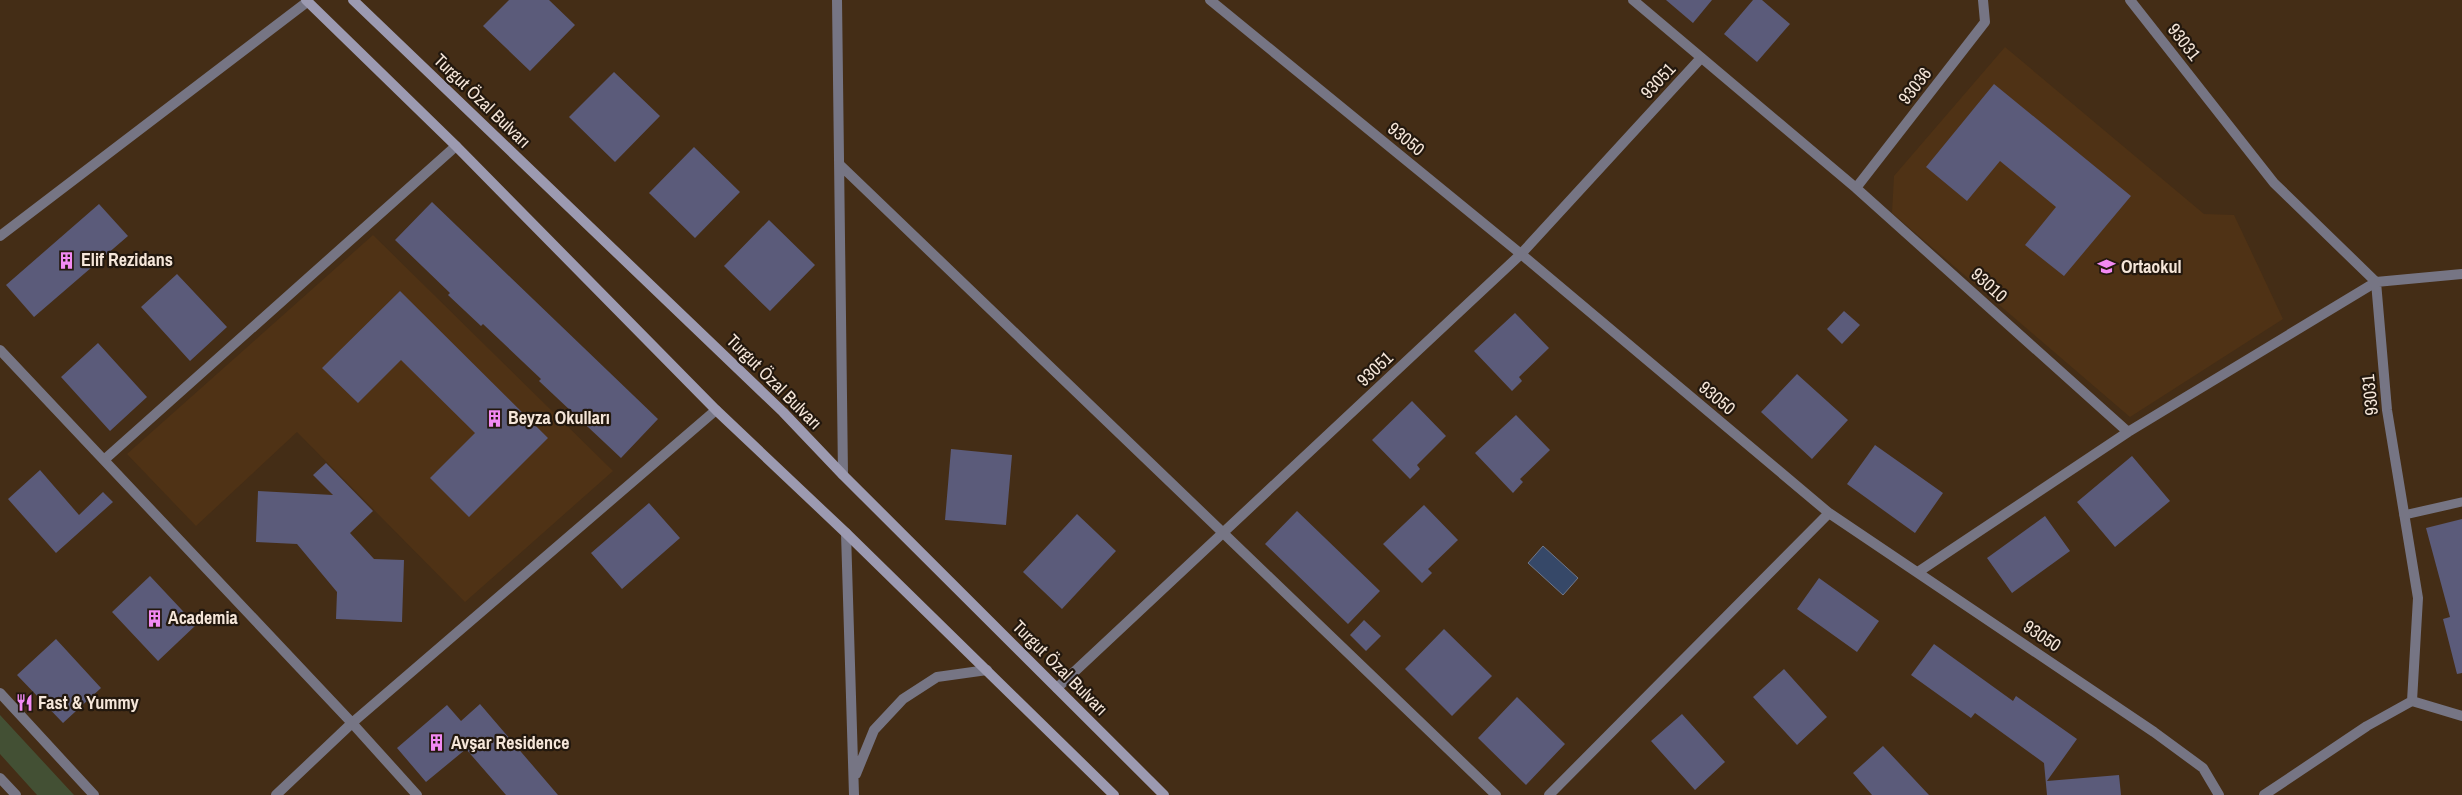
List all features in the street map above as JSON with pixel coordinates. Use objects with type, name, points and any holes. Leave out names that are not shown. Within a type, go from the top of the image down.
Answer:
[{"type":"main road","name":"Turgut Özal Bulvarı","points":[[353,0],[783,412],[843,475],[1164,795]]},
{"type":"main road","points":[[306,1],[456,146],[716,410],[846,532],[1114,795]]},
{"type":"street","points":[[837,0],[843,475]]},
{"type":"street","name":"93050","points":[[1210,0],[1521,254],[1829,513],[2182,752],[2203,768],[2220,795]]},
{"type":"street","name":"93010","points":[[1632,0],[1856,188],[2128,432]]},
{"type":"street","name":"93036","points":[[1856,188],[1985,22],[1984,0]]},
{"type":"street","name":"93031","points":[[2130,0],[2274,183],[2376,282],[2387,410],[2418,598],[2412,701]]},
{"type":"street","points":[[0,236],[306,1]]},
{"type":"street","name":"93051","points":[[1057,688],[1521,254],[1701,58]]},
{"type":"street","points":[[104,460],[456,146]]},
{"type":"street","points":[[839,164],[1496,795]]},
{"type":"street","points":[[1918,572],[2128,432],[2376,282],[2462,274]]},
{"type":"street","points":[[0,350],[352,723],[417,795]]},
{"type":"street","points":[[276,795],[352,723],[716,410]]},
{"type":"street","points":[[1549,795],[1829,513]]},
{"type":"street","points":[[846,532],[854,795]]},
{"type":"street","points":[[854,777],[874,730],[903,699],[937,677],[987,670]]},
{"type":"street","points":[[0,693],[94,795]]},
{"type":"street","points":[[2264,795],[2367,726],[2412,701],[2462,716]]},
{"type":"street","points":[[0,778],[16,795]]},
{"type":"lane","points":[[2404,515],[2462,502]]},
{"type":"shaded area","name":"Ortaokul","points":[[2005,47],[2204,214],[2234,215],[2283,319],[2130,417],[1892,213],[1894,176]]},
{"type":"shaded area","points":[[373,235],[613,471],[465,602],[297,432],[196,526],[127,454]]},
{"type":"green space","points":[[0,715],[74,795],[37,795],[0,754]]},
{"type":"water","points":[[1543,546],[1578,578],[1563,595],[1528,563]]},
{"type":"building","points":[[509,0],[549,0],[575,25],[530,71],[483,26]]},
{"type":"building","points":[[1666,0],[1712,0],[1693,23]]},
{"type":"building","points":[[1753,0],[1762,0],[1790,24],[1757,62],[1724,34]]},
{"type":"building","points":[[614,72],[660,116],[615,162],[569,117]]},
{"type":"building","points":[[1994,84],[2131,196],[2064,276],[2025,245],[2056,207],[2000,161],[1967,201],[1926,167]]},
{"type":"building","points":[[694,147],[740,192],[695,238],[649,193]]},
{"type":"building","points":[[432,202],[658,419],[621,458],[539,381],[541,379],[483,324],[481,326],[448,295],[450,293],[395,240]]},
{"type":"building","name":"Elif Rezidans","points":[[99,204],[128,236],[34,317],[6,285]]},
{"type":"building","points":[[769,220],[815,265],[770,311],[724,266]]},
{"type":"building","points":[[177,274],[227,327],[190,361],[141,307]]},
{"type":"building","name":"Beyza Okulları","points":[[400,291],[548,438],[469,517],[430,478],[475,433],[401,360],[358,403],[322,368]]},
{"type":"building","points":[[1844,311],[1860,325],[1842,344],[1827,329]]},
{"type":"building","points":[[1515,313],[1549,348],[1519,377],[1522,381],[1512,391],[1474,351]]},
{"type":"building","points":[[98,343],[147,397],[110,431],[61,377]]},
{"type":"building","points":[[1797,374],[1848,420],[1812,459],[1761,412]]},
{"type":"building","points":[[1412,401],[1446,436],[1417,465],[1420,469],[1410,479],[1372,440]]},
{"type":"building","points":[[1516,415],[1550,450],[1520,479],[1523,482],[1513,493],[1475,453]]},
{"type":"building","points":[[1875,445],[1943,493],[1915,533],[1847,484]]},
{"type":"building","points":[[951,449],[1012,455],[1006,525],[945,520]]},
{"type":"building","points":[[2132,456],[2170,501],[2115,547],[2077,502]]},
{"type":"building","points":[[326,463],[373,511],[350,533],[374,559],[404,560],[402,622],[336,619],[337,592],[297,544],[256,542],[258,491],[333,495],[313,475]]},
{"type":"building","points":[[40,470],[79,515],[103,492],[113,502],[56,553],[8,499]]},
{"type":"building","points":[[649,503],[680,538],[622,589],[591,553]]},
{"type":"building","points":[[1424,505],[1458,540],[1428,569],[1432,573],[1422,583],[1383,544]]},
{"type":"building","points":[[1297,511],[1380,591],[1348,624],[1265,544]]},
{"type":"building","points":[[1077,514],[1116,551],[1062,609],[1023,572]]},
{"type":"building","points":[[2045,516],[2070,551],[2012,593],[1987,558]]},
{"type":"building","points":[[2462,519],[2462,673],[2457,674],[2443,619],[2450,617],[2426,528]]},
{"type":"building","name":"Academia","points":[[150,576],[196,625],[158,661],[112,612]]},
{"type":"building","points":[[1819,578],[1879,621],[1857,652],[1797,609]]},
{"type":"building","points":[[1364,620],[1381,636],[1366,651],[1350,635]]},
{"type":"building","points":[[1444,629],[1492,676],[1452,716],[1405,669]]},
{"type":"building","points":[[56,639],[101,688],[63,723],[17,675]]},
{"type":"building","points":[[1934,644],[2013,701],[2016,696],[2077,739],[2047,781],[2119,775],[2121,795],[2047,795],[2044,763],[1975,713],[1971,718],[1911,675]]},
{"type":"building","points":[[1784,669],[1827,717],[1797,745],[1753,697]]},
{"type":"building","points":[[1517,697],[1565,744],[1526,785],[1478,738]]},
{"type":"building","points":[[480,704],[558,795],[506,795],[466,749],[426,782],[397,748],[447,705],[461,721]]},
{"type":"building","points":[[1682,714],[1725,762],[1695,790],[1651,741]]},
{"type":"building","points":[[1883,746],[1929,795],[1872,795],[1853,773]]},
{"type":"place","name":"Elif Rezidans","points":[[67,260]]},
{"type":"place","name":"Ortaokul","points":[[2107,267]]},
{"type":"place","name":"Beyza Okulları","points":[[494,418]]},
{"type":"place","name":"Academia","points":[[154,618]]},
{"type":"place","name":"Fast & Yummy","points":[[24,703]]},
{"type":"place","name":"Avşar Residence","points":[[437,743]]}]
